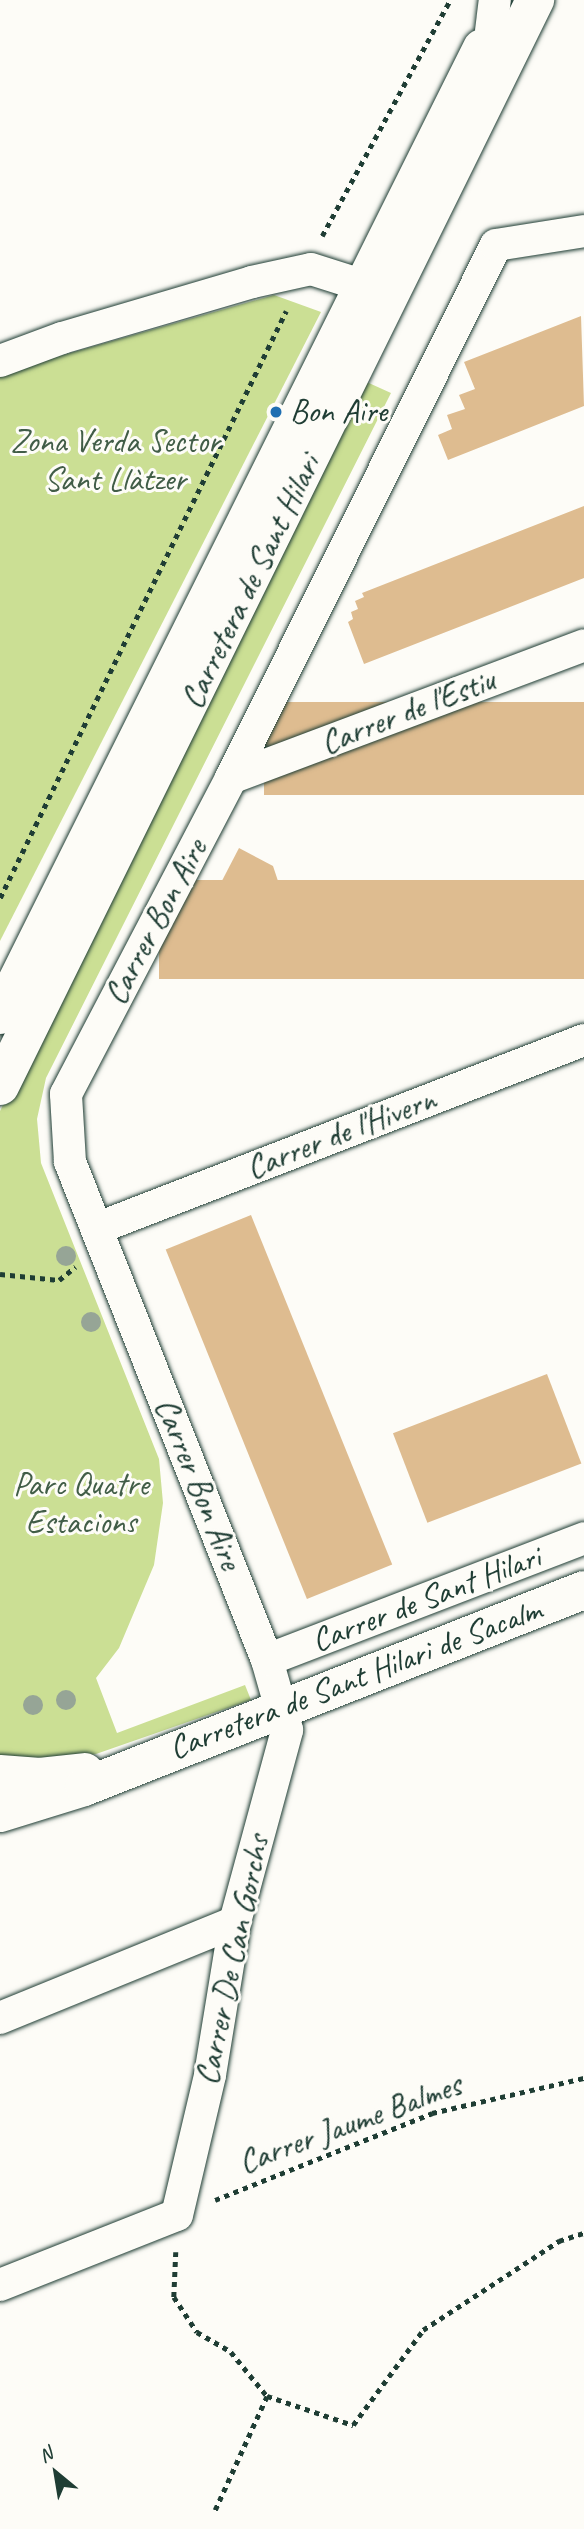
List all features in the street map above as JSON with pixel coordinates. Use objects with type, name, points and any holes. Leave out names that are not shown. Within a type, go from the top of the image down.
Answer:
[{"type":"street","name":"Carretera de Sant Hilari","points":[[0,1086],[535,0]]},
{"type":"street","name":"Carretera de Sant Hilari","points":[[0,1015],[498,10]]},
{"type":"street","name":"Carrer Bon Aire","points":[[283,1706],[70,1162],[66,1094],[231,778],[496,245],[584,231]]},
{"type":"street","points":[[0,361],[61,338],[252,282],[311,270],[361,285]]},
{"type":"street","name":"Carrer de l'Estiu","points":[[231,778],[584,645]]},
{"type":"street","name":"Carrer de l'Hivern","points":[[98,1228],[584,1040]]},
{"type":"street","name":"Carrer de Sant Hilari","points":[[267,1660],[584,1538]]},
{"type":"street","name":"Carretera de Sant Hilari de Sacalm","points":[[0,1814],[35,1805],[584,1590]]},
{"type":"street","name":"Carrer De Can Gorchs","points":[[177,2215],[210,2075],[235,1922],[286,1730],[283,1706]]},
{"type":"street","name":"Carretera de Sant Hilari de Sacalm","points":[[0,1774],[40,1777],[125,1768]]},
{"type":"street","points":[[0,2018],[235,1922]]},
{"type":"street","points":[[0,2285],[177,2215]]},
{"type":"path","points":[[318,243],[450,0]]},
{"type":"path","points":[[0,898],[288,308]]},
{"type":"path","points":[[0,1274],[59,1280],[75,1267]]},
{"type":"path","name":"Carrer Jaume Balmes","points":[[177,2215],[432,2113],[584,2078]]},
{"type":"path","points":[[177,2215],[174,2297],[197,2332],[231,2353],[267,2396],[353,2425],[423,2330],[559,2241],[584,2233]]},
{"type":"path","points":[[215,2510],[267,2396]]},
{"type":"green space","name":"Zona Verda Sector Sant Llàtzer","points":[[274,295],[321,312],[0,941],[0,373]]},
{"type":"green space","name":"Parc Quatre Estacions","points":[[360,379],[391,393],[46,1078],[37,1119],[41,1163],[159,1459],[163,1503],[154,1565],[119,1648],[96,1678],[117,1733],[245,1685],[251,1700],[96,1754],[48,1762],[0,1758],[0,1111]]},
{"type":"building","points":[[581,316],[584,406],[448,460],[438,435],[452,429],[447,415],[465,409],[459,395],[475,389],[464,362]]},
{"type":"building","points":[[584,506],[584,578],[364,664],[348,622],[353,619],[351,612],[358,609],[355,601],[364,597],[362,593]]},
{"type":"building","points":[[264,702],[584,702],[584,795],[264,795]]},
{"type":"building","points":[[239,848],[273,866],[280,887],[254,937],[233,943],[199,925]]},
{"type":"building","points":[[159,880],[584,880],[584,979],[159,979]]},
{"type":"building","points":[[251,1215],[392,1565],[307,1599],[166,1249]]},
{"type":"building","points":[[547,1374],[581,1464],[427,1523],[393,1433]]},
{"type":"place","name":"Bon Aire","points":[[276,412]]}]
